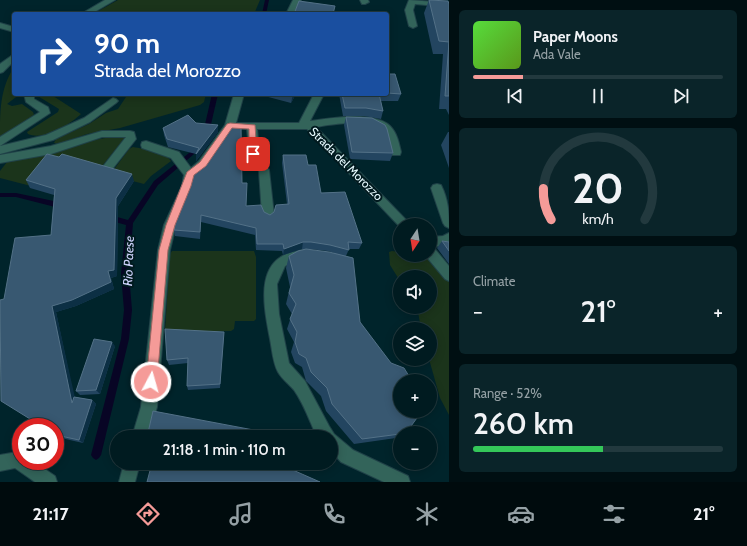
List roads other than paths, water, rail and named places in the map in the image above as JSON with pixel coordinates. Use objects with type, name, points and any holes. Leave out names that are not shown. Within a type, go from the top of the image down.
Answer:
[{"type":"street","points":[[89,12],[111,0]]},
{"type":"street","points":[[291,12],[297,0]]},
{"type":"street","points":[[413,26],[409,10],[412,0],[449,5]]},
{"type":"street","points":[[0,24],[12,29]]},
{"type":"street","points":[[0,70],[12,59]]},
{"type":"street","points":[[0,142],[45,113],[45,109],[29,100],[29,96]]},
{"type":"street","points":[[142,430],[149,406],[164,250],[170,225],[187,186],[190,174],[203,164],[230,126],[238,96]]},
{"type":"street","points":[[303,125],[318,96]]},
{"type":"street","points":[[0,150],[49,138],[87,120],[113,101]]},
{"type":"street","points":[[303,125],[339,121],[376,122],[384,126],[389,132],[396,152]]},
{"type":"street","name":"Strada del Morozzo","points":[[230,126],[303,125],[313,128],[398,218]]},
{"type":"street","points":[[252,126],[255,160],[264,170],[268,215]]},
{"type":"street","points":[[0,159],[51,150],[102,134],[130,134],[131,139],[106,169]]},
{"type":"street","points":[[146,145],[175,156],[190,174]]},
{"type":"street","points":[[437,188],[449,223]]},
{"type":"street","points":[[437,242],[446,241],[449,238]]},
{"type":"street","points":[[317,256],[293,256],[281,262],[276,270],[271,284],[272,314],[283,367],[300,386],[322,430]]},
{"type":"street","points":[[437,260],[449,275]]},
{"type":"street","points":[[338,447],[347,456],[402,482]]},
{"type":"street","points":[[0,464],[17,460],[49,482]]},
{"type":"street","points":[[127,482],[130,470]]},
{"type":"waterway","name":"Rio Paese","points":[[264,12],[267,0]]},
{"type":"waterway","name":"Rio Paese","points":[[206,133],[215,96]]},
{"type":"waterway","name":"Rio Paese","points":[[130,223],[156,183],[199,147]]},
{"type":"waterway","points":[[0,195],[16,195],[63,206]]},
{"type":"waterway","points":[[110,218],[130,223]]},
{"type":"waterway","name":"Rio Paese","points":[[96,455],[125,339],[128,310],[125,274],[130,223]]}]
